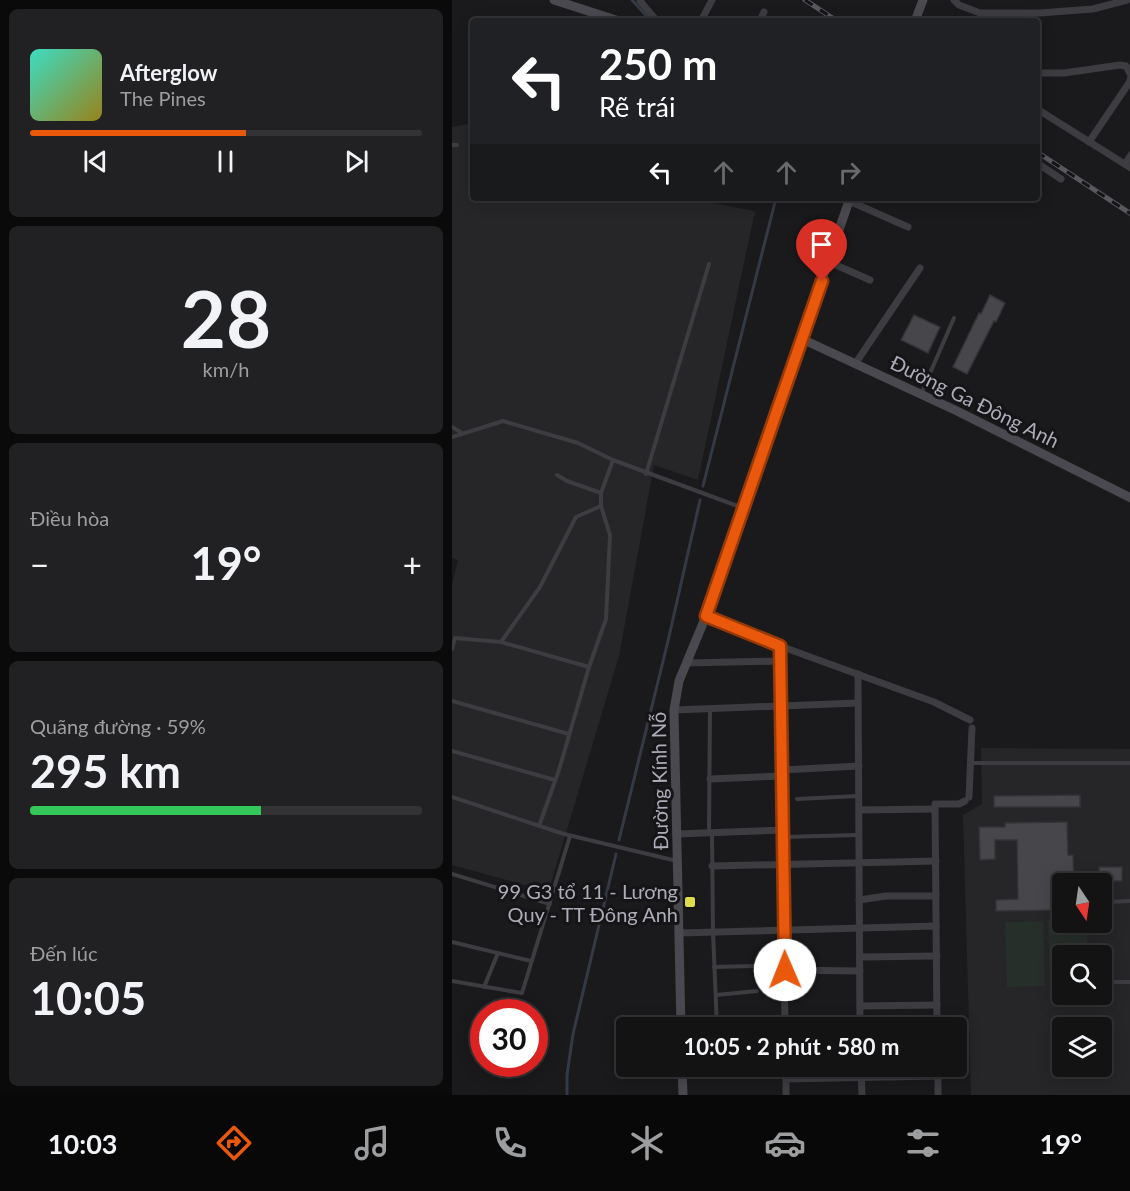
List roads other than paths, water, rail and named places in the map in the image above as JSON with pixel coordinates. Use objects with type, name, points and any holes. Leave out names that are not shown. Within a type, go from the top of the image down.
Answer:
[{"type":"street","points":[[554,0],[610,18]]},
{"type":"street","points":[[703,18],[712,0]]},
{"type":"street","points":[[916,18],[923,0]]},
{"type":"street","points":[[954,0],[959,5],[980,13],[1040,13],[1093,9],[1127,0]]},
{"type":"street","points":[[640,1],[654,18]]},
{"type":"street","points":[[761,18],[764,12]]},
{"type":"street","points":[[1040,73],[1064,73],[1126,66],[1130,76],[1129,83],[1089,142]]},
{"type":"street","points":[[1040,112],[1128,166],[1130,155]]},
{"type":"street","points":[[1040,165],[1061,178]]},
{"type":"street","name":"Đường Kính Nỗ","points":[[681,1017],[674,710],[679,681],[706,616],[850,201]]},
{"type":"street","points":[[852,201],[908,227]]},
{"type":"street","points":[[829,261],[870,279]]},
{"type":"street","points":[[855,364],[920,268]]},
{"type":"street","name":"Đường Ga Đông Anh","points":[[802,339],[921,394],[1130,498]]},
{"type":"street","points":[[706,616],[780,646],[934,702],[971,724],[967,799],[959,804],[935,804],[937,1017]]},
{"type":"street","points":[[780,646],[785,1017]]},
{"type":"street","points":[[686,663],[781,661]]},
{"type":"street","points":[[858,674],[860,1017]]},
{"type":"street","points":[[674,710],[858,703]]},
{"type":"street","points":[[710,779],[859,766]]},
{"type":"street","points":[[859,810],[935,809]]},
{"type":"street","points":[[676,834],[783,833]]},
{"type":"street","points":[[712,866],[936,861]]},
{"type":"street","points":[[859,900],[886,896],[936,896]]},
{"type":"street","points":[[680,933],[936,926]]},
{"type":"street","points":[[860,957],[937,956]]},
{"type":"street","points":[[785,970],[860,971]]},
{"type":"street","points":[[860,1006],[937,1005]]},
{"type":"street","points":[[682,1077],[683,1095]]},
{"type":"street","points":[[786,1095],[786,1078],[861,1077],[862,1095]]},
{"type":"street","points":[[938,1077],[938,1095]]},
{"type":"lane","points":[[646,474],[709,264]]},
{"type":"lane","points":[[921,394],[954,318]]},
{"type":"lane","points":[[452,437],[503,421],[578,443],[646,474],[743,508]]},
{"type":"lane","points":[[452,427],[462,434]]},
{"type":"lane","points":[[539,826],[606,619],[610,535],[601,506],[601,493],[613,460]]},
{"type":"lane","points":[[557,475],[601,493]]},
{"type":"lane","points":[[501,642],[540,587],[576,517],[601,506]]},
{"type":"lane","points":[[452,649],[455,638],[501,642],[589,667]]},
{"type":"lane","points":[[452,701],[569,734]]},
{"type":"lane","points":[[710,709],[713,932],[717,1017]]},
{"type":"lane","points":[[452,751],[555,780]]},
{"type":"lane","points":[[970,764],[1130,763]]},
{"type":"lane","points":[[797,799],[859,796]]},
{"type":"lane","points":[[452,797],[570,836],[678,861]]},
{"type":"lane","points":[[783,833],[859,835]]},
{"type":"lane","points":[[452,981],[522,993],[570,836]]},
{"type":"lane","points":[[452,874],[550,904]]},
{"type":"lane","points":[[1112,902],[1130,901]]},
{"type":"lane","points":[[452,942],[532,961]]},
{"type":"lane","points":[[484,987],[498,953]]},
{"type":"lane","points":[[714,967],[754,966]]},
{"type":"lane","points":[[1112,982],[1130,982]]},
{"type":"lane","points":[[716,995],[757,991]]},
{"type":"waterway","points":[[632,0],[648,18]]},
{"type":"waterway","points":[[703,486],[775,201]]},
{"type":"waterway","points":[[619,840],[700,500]]},
{"type":"waterway","points":[[567,1095],[567,1075],[573,1034],[616,854]]},
{"type":"railway","points":[[805,0],[832,18]]},
{"type":"railway","points":[[1040,154],[1131,214]]},
{"type":"place","name":"99 G3 tổ 11 - Lương Quy - TT Đông Anh","points":[[690,902]]}]
